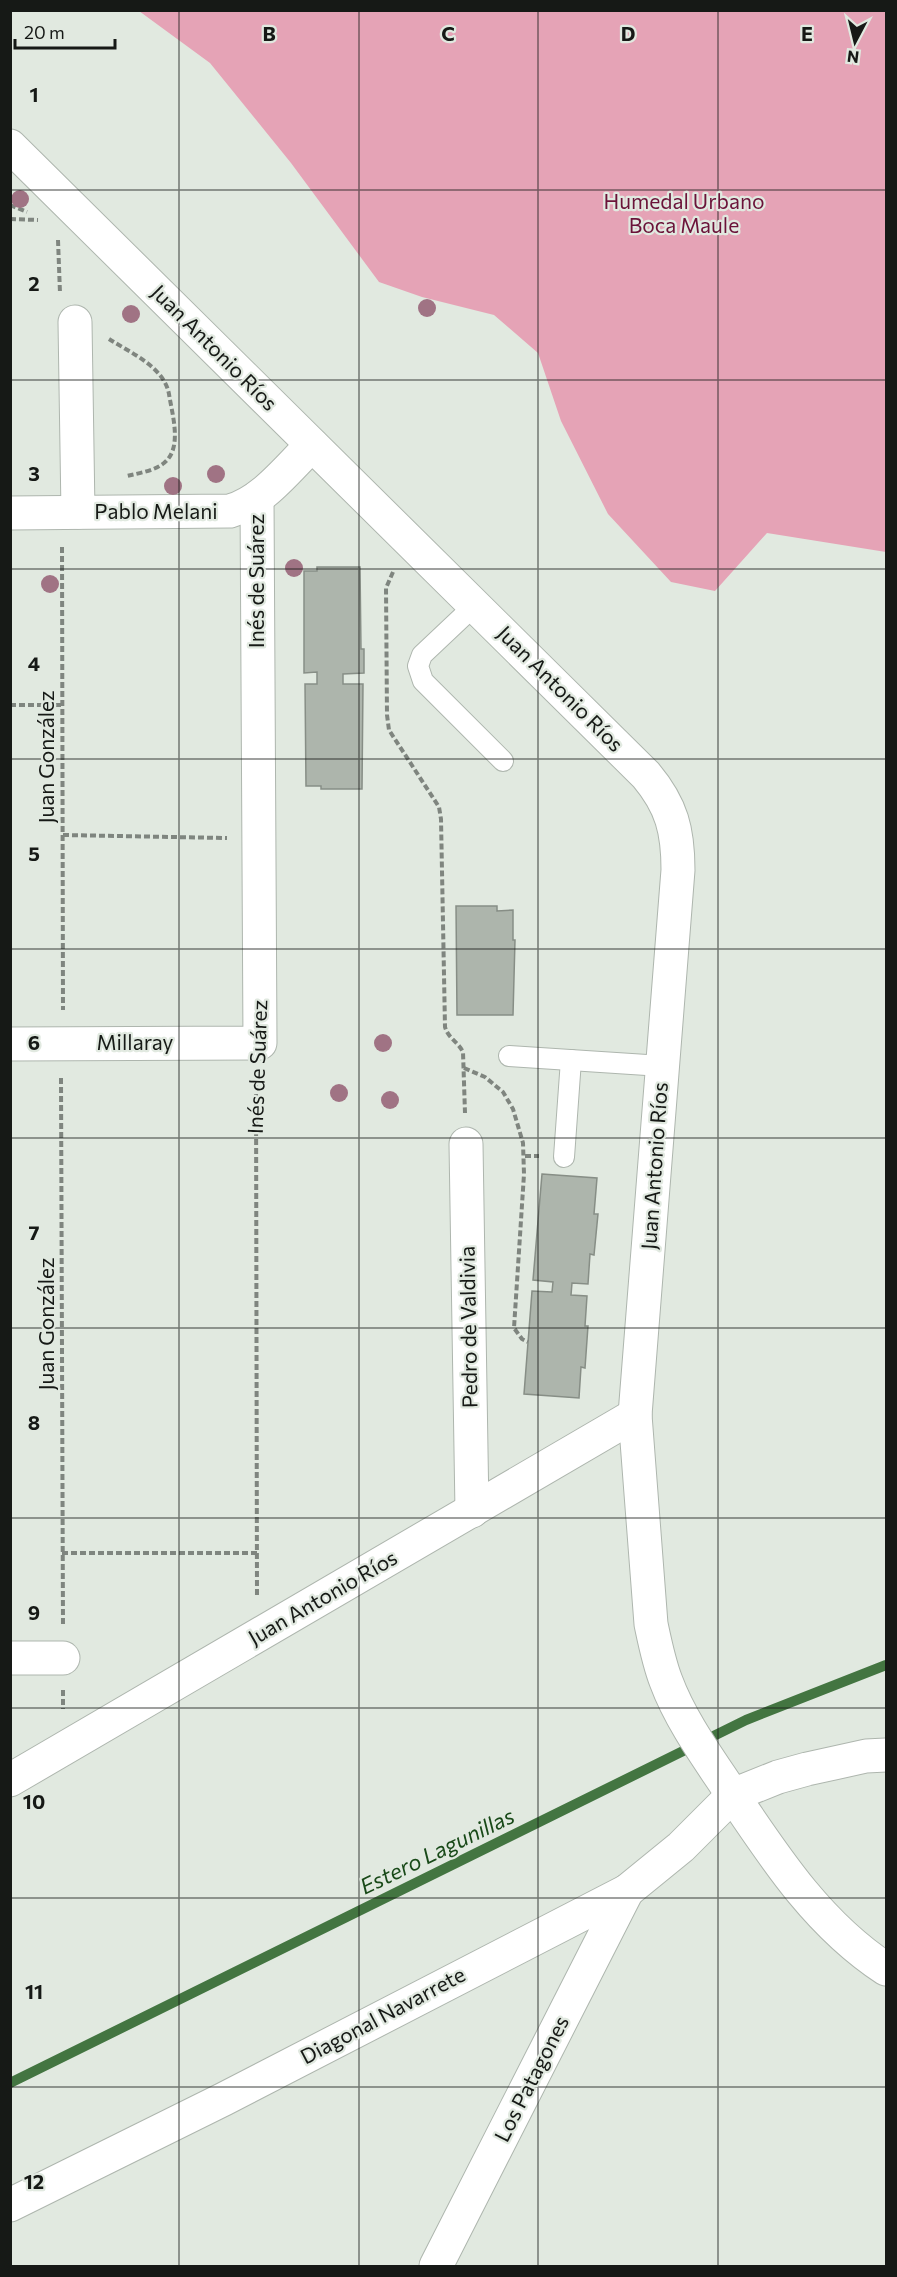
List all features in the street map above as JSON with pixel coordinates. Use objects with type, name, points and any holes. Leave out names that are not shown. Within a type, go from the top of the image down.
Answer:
[{"type":"street","name":"Juan Antonio Ríos","points":[[10,146],[646,775],[657,787],[672,817],[676,834],[678,870],[635,1415],[651,1624],[660,1662],[675,1700],[708,1759],[766,1845],[815,1906],[851,1943],[886,1969]]},
{"type":"street","points":[[72,506],[75,322]]},
{"type":"street","name":"Pablo Melani","points":[[10,513],[72,506],[230,511],[257,498],[312,445]]},
{"type":"street","name":"Inés de Suárez","points":[[257,498],[260,1042]]},
{"type":"street","name":"Millaray","points":[[10,1044],[260,1042]]},
{"type":"street","name":"Pedro de Valdivia","points":[[466,1144],[472,1511]]},
{"type":"street","name":"Juan Antonio Ríos","points":[[10,1780],[635,1415]]},
{"type":"street","points":[[10,1658],[63,1658]]},
{"type":"street","points":[[733,1795],[778,1777],[807,1769],[867,1756],[886,1755]]},
{"type":"street","name":"Diagonal Navarrete","points":[[10,2205],[224,2099],[627,1891],[681,1847],[733,1795]]},
{"type":"street","name":"Los Patagones","points":[[436,2266],[627,1891]]},
{"type":"lane","points":[[475,605],[422,655],[418,666],[423,681],[503,761]]},
{"type":"lane","points":[[509,1056],[662,1066]]},
{"type":"lane","points":[[564,1157],[571,1060]]},
{"type":"path","points":[[72,506],[156,468],[170,457],[175,443],[169,394],[164,378],[97,331],[75,322],[60,305],[58,236],[79,214]]},
{"type":"path","points":[[10,219],[45,220]]},
{"type":"path","name":"Juan González","points":[[63,1000],[62,705],[72,506]]},
{"type":"path","points":[[396,569],[391,574],[386,588],[387,722],[396,744],[439,807],[446,1027],[447,1033],[463,1052],[464,1091]]},
{"type":"path","points":[[10,705],[62,705]]},
{"type":"path","points":[[63,835],[259,838]]},
{"type":"path","name":"Inés de Suárez","points":[[257,1636],[256,1076],[260,1042]]},
{"type":"path","points":[[464,1068],[485,1077],[503,1092],[513,1109],[523,1143],[524,1174],[514,1328],[522,1339],[528,1342]]},
{"type":"path","name":"Juan González","points":[[61,1078],[63,1749]]},
{"type":"path","points":[[62,1553],[257,1552]]},
{"type":"green space","name":"Humedal Urbano Boca Maule","points":[[139,11],[886,11],[886,552],[767,533],[715,591],[671,582],[608,514],[561,421],[538,353],[494,315],[422,297],[379,282],[291,163],[210,63]]},
{"type":"building","points":[[317,567],[360,567],[361,649],[364,649],[364,673],[343,674],[343,684],[363,684],[362,789],[321,789],[321,786],[306,786],[305,684],[317,684],[317,672],[304,673],[304,571],[317,571]]},
{"type":"building","points":[[456,906],[497,906],[497,911],[513,910],[513,940],[515,940],[513,1015],[457,1015]]},
{"type":"building","points":[[542,1174],[597,1178],[594,1214],[598,1214],[594,1255],[590,1254],[588,1284],[572,1283],[571,1295],[587,1296],[585,1326],[588,1326],[585,1368],[581,1367],[579,1398],[524,1394],[532,1291],[552,1292],[553,1282],[533,1280]]},
{"type":"waterway","name":"Estero Lagunillas","points":[[10,2083],[746,1720],[886,1665]]}]
